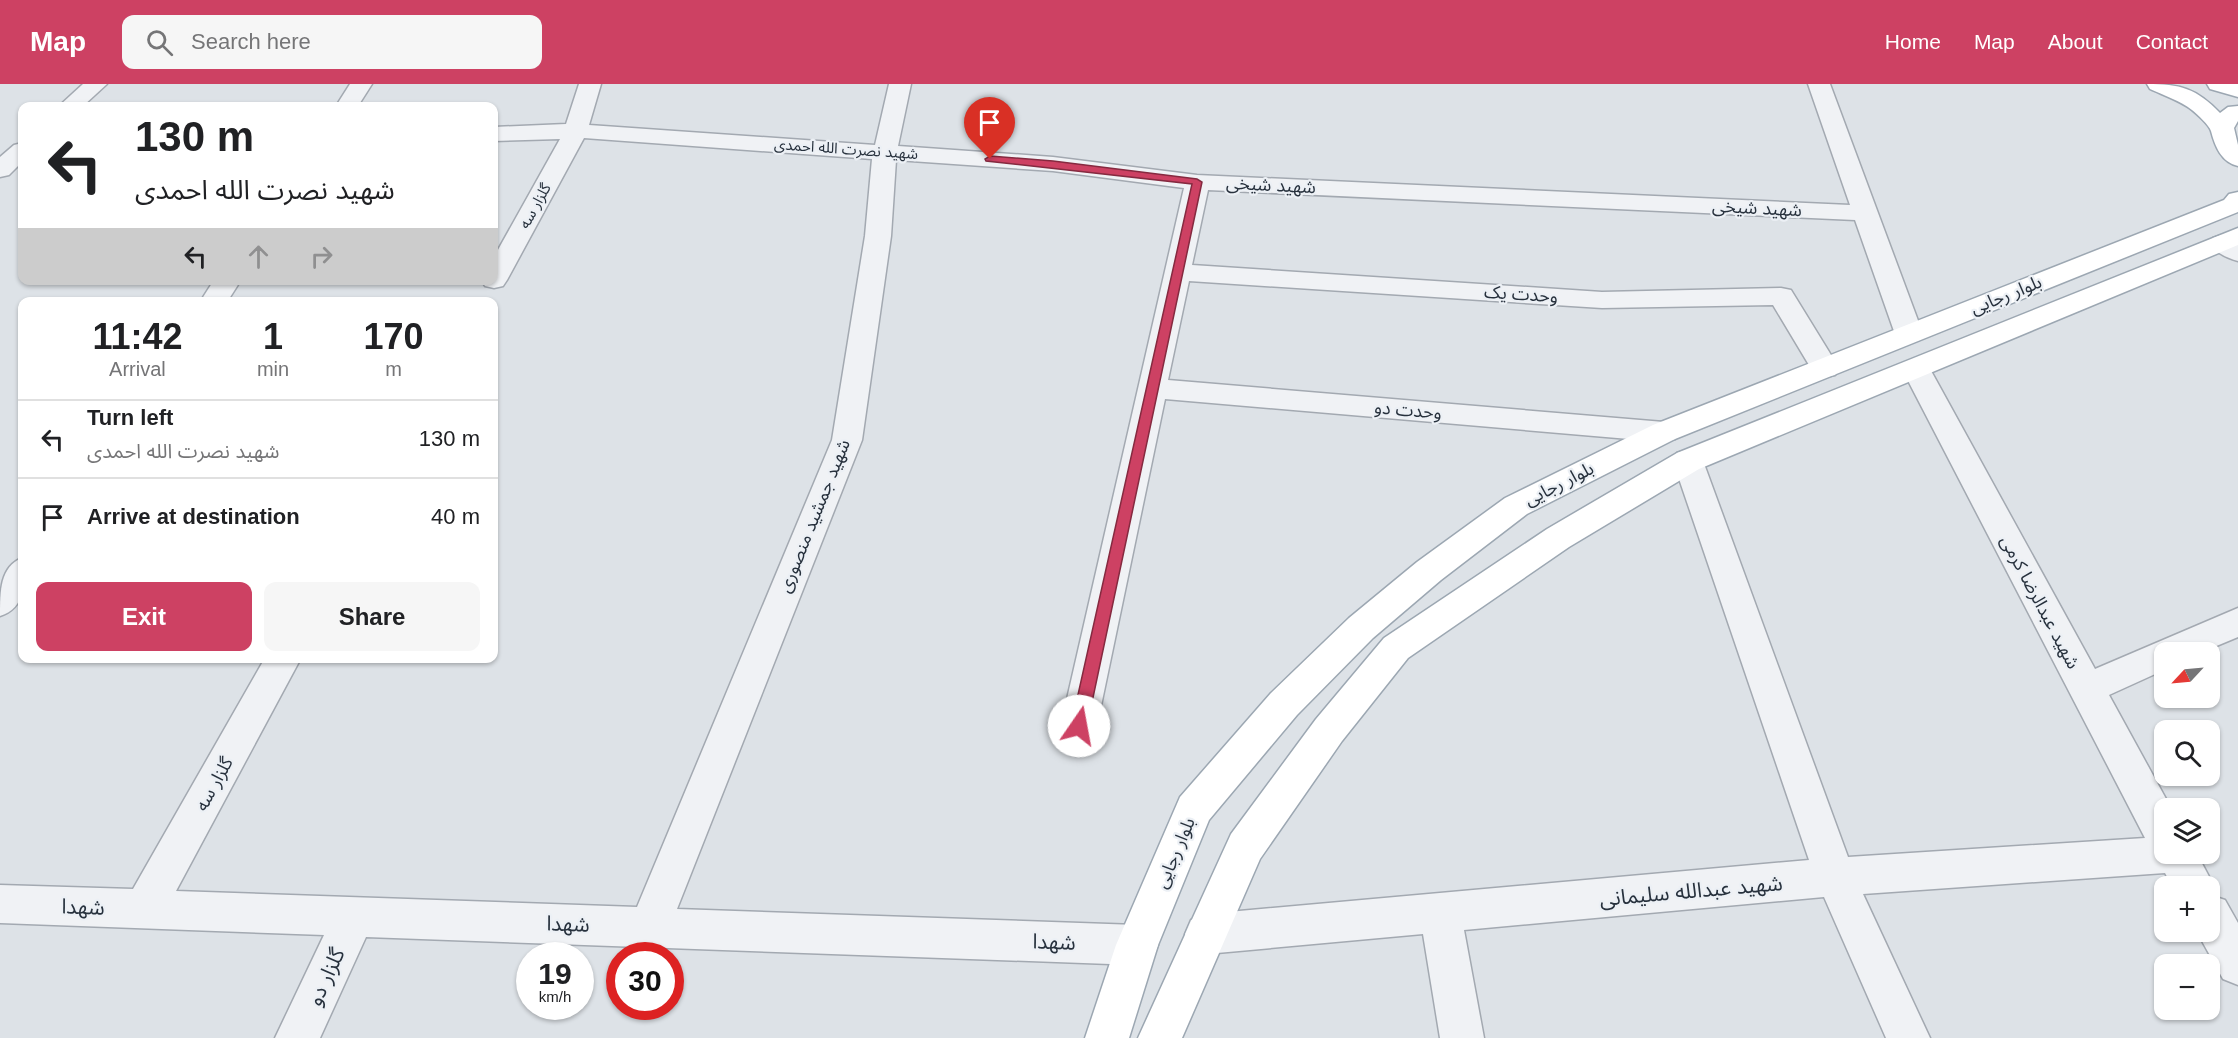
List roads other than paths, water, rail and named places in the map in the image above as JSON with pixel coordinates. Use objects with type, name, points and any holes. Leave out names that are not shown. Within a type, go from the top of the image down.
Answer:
[{"type":"main road","points":[[2158,84],[2230,119],[2223,139],[2236,157]]},
{"type":"main road","points":[[2218,84],[2238,90]]},
{"type":"main road","name":"بلوار رجایی","points":[[1107,1038],[1137,945],[1194,809],[1284,704],[1362,628],[1429,571],[1516,506],[1664,432],[2233,204],[2238,200]]},
{"type":"main road","name":"بلوار رجایی","points":[[1160,1038],[1245,847],[1329,730],[1396,648],[1558,538],[1688,460],[2233,244]]},
{"type":"street","points":[[75,102],[96,84]]},
{"type":"street","points":[[350,102],[361,84]]},
{"type":"street","points":[[576,131],[590,84]]},
{"type":"street","name":"شهید جمشید منصوری","points":[[650,927],[770,625],[847,440],[878,236],[885,152],[900,84]]},
{"type":"street","points":[[1819,84],[1909,334]]},
{"type":"street","name":"شهید نصرت الله احمدی","points":[[498,134],[576,131],[885,152],[1053,164],[1197,182]]},
{"type":"street","name":"گلزار سه","points":[[498,273],[576,131]]},
{"type":"street","points":[[0,170],[18,154]]},
{"type":"street","points":[[1079,726],[1197,182]]},
{"type":"street","name":"شهید شیخی","points":[[1197,182],[1865,213]]},
{"type":"street","name":"وحدت یک","points":[[1178,272],[1602,300],[1781,296],[1825,368]]},
{"type":"street","name":"شهید عبدالرضا کرمی","points":[[1916,369],[2154,815]]},
{"type":"street","name":"وحدت دو","points":[[1153,388],[1664,432]]},
{"type":"street","points":[[1688,460],[1835,877],[1908,1038]]},
{"type":"street","points":[[0,603],[18,577]]},
{"type":"street","points":[[2192,642],[2238,622]]},
{"type":"street","points":[[2086,689],[2154,658]]},
{"type":"street","name":"گلزار سه","points":[[144,909],[281,663]]},
{"type":"street","name":"شهید عبدالله سلیمانی","points":[[1206,934],[1441,915],[1835,877],[2154,855]]},
{"type":"street","name":"شهدا","points":[[0,904],[1137,945]]},
{"type":"street","points":[[1441,915],[1462,1038]]},
{"type":"street","name":"گلزار دو","points":[[297,1038],[354,917]]},
{"type":"street","points":[[2220,932],[2238,964]]}]
